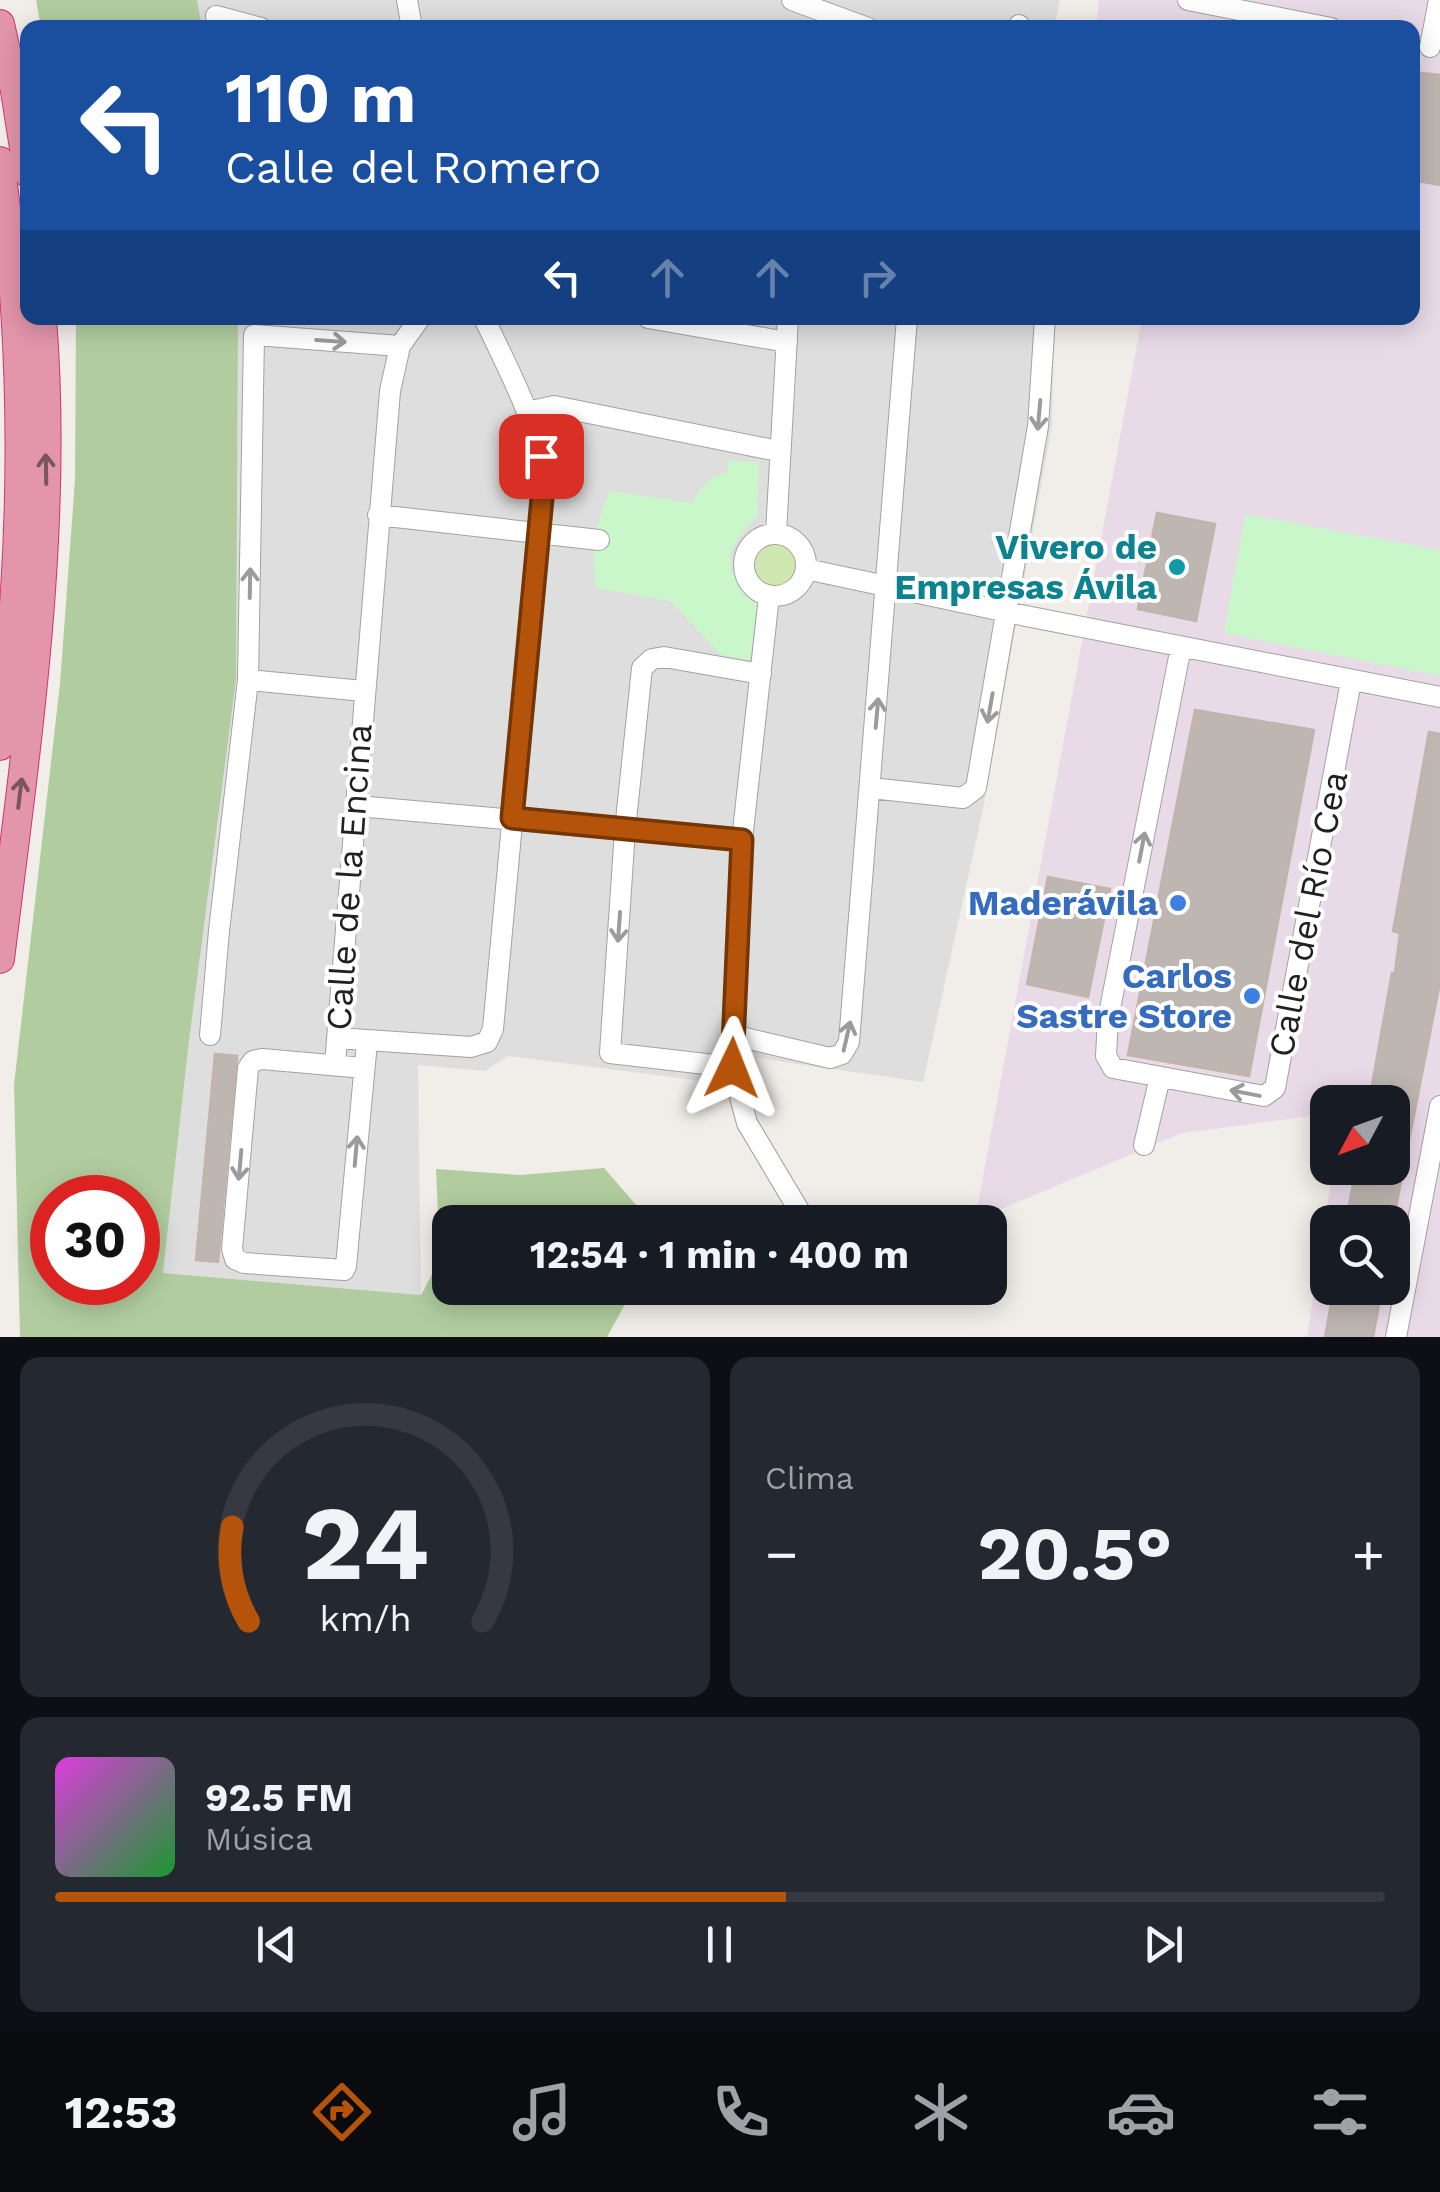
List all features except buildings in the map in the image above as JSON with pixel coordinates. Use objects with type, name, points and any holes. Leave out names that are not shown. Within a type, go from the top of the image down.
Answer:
[{"type":"highway","points":[[0,24],[20,119]]},
{"type":"highway","points":[[0,161],[18,333],[21,474],[0,746]]},
{"type":"highway","points":[[0,959],[41,594],[46,486],[42,325]]},
{"type":"street","points":[[792,0],[842,20]]},
{"type":"street","points":[[1428,46],[1440,0]]},
{"type":"street","points":[[1201,1],[1292,20]]},
{"type":"street","name":"Calle de la Encina","points":[[335,1064],[390,390],[400,346],[415,325]]},
{"type":"street","points":[[337,1038],[470,1047],[487,1042],[493,1028],[544,477],[527,412],[484,325]]},
{"type":"street","points":[[694,325],[786,342]]},
{"type":"street","points":[[776,533],[787,325]]},
{"type":"street","points":[[732,1035],[830,1058],[842,1054],[850,1042],[907,325]]},
{"type":"street","points":[[871,788],[963,798],[976,788],[1038,426],[1045,325]]},
{"type":"street","points":[[210,1034],[218,930],[248,680],[254,334],[400,346]]},
{"type":"street","points":[[527,412],[554,406],[778,451]]},
{"type":"street","points":[[378,515],[598,540]]},
{"type":"street","points":[[776,533],[786,535],[802,548],[806,569],[797,587],[779,596],[769,596],[749,583],[743,566],[748,547],[756,539],[776,533]]},
{"type":"street","points":[[806,569],[1182,648],[1440,697]]},
{"type":"street","points":[[769,596],[742,840],[732,1068],[747,1123],[796,1205]]},
{"type":"street","name":"Calle del Río Cea","points":[[1182,648],[1108,1019],[1106,1056],[1113,1068],[1264,1096],[1275,1088],[1351,681]]},
{"type":"street","points":[[732,1068],[610,1053],[625,830],[642,668],[652,659],[664,657],[760,674]]},
{"type":"street","name":"Calle de la Encina","points":[[248,680],[363,691]]},
{"type":"street","points":[[357,806],[742,840]]},
{"type":"street","points":[[364,1068],[262,1059],[248,1068],[232,1249],[236,1259],[337,1272],[346,1266],[367,1042]]},
{"type":"street","points":[[1144,1145],[1160,1076]]},
{"type":"street","points":[[1396,1337],[1440,1106]]},
{"type":"shaded area","points":[[197,0],[1060,0],[1056,20],[201,20]]},
{"type":"shaded area","points":[[1099,0],[1440,0],[1440,1337],[1307,1337],[1312,1305],[1410,1305],[1410,1205],[1327,1205],[1330,1185],[1410,1185],[1410,1085],[1310,1085],[1310,1116],[1182,1133],[1007,1207],[978,1205],[1141,325],[1420,325],[1420,20],[1097,20]]},
{"type":"shaded area","points":[[238,325],[1054,325],[1052,425],[983,809],[923,1082],[757,1058],[759,1072],[710,1082],[508,1056],[485,1071],[418,1065],[421,1295],[163,1273],[189,1041]]},
{"type":"green space","points":[[36,0],[197,0],[201,20],[40,20]]},
{"type":"green space","points":[[76,325],[238,325],[236,679],[163,1273],[421,1295],[432,1274],[432,1305],[625,1305],[607,1337],[20,1337],[14,1085],[60,684],[75,480]]},
{"type":"green space","points":[[728,461],[759,462],[757,518],[740,536],[730,560],[736,579],[758,601],[750,660],[721,655],[671,601],[596,588],[596,538],[610,491],[692,503],[707,483],[728,472]]},
{"type":"green space","points":[[1245,514],[1440,550],[1440,676],[1224,633]]},
{"type":"green space","points":[[775,544],[790,550],[796,565],[790,580],[775,586],[760,580],[754,565],[760,550]]},
{"type":"green space","points":[[604,1168],[636,1205],[438,1205],[436,1169],[520,1175]]},
{"type":"place","name":"Vivero de Empresas Ávila","points":[[1177,567]]},
{"type":"place","name":"Maderávila","points":[[1178,903]]},
{"type":"place","name":"Carlos Sastre Store","points":[[1252,996]]},
{"type":"route","points":[[541,456],[544,477],[512,818],[742,840],[732,1068]]}]
